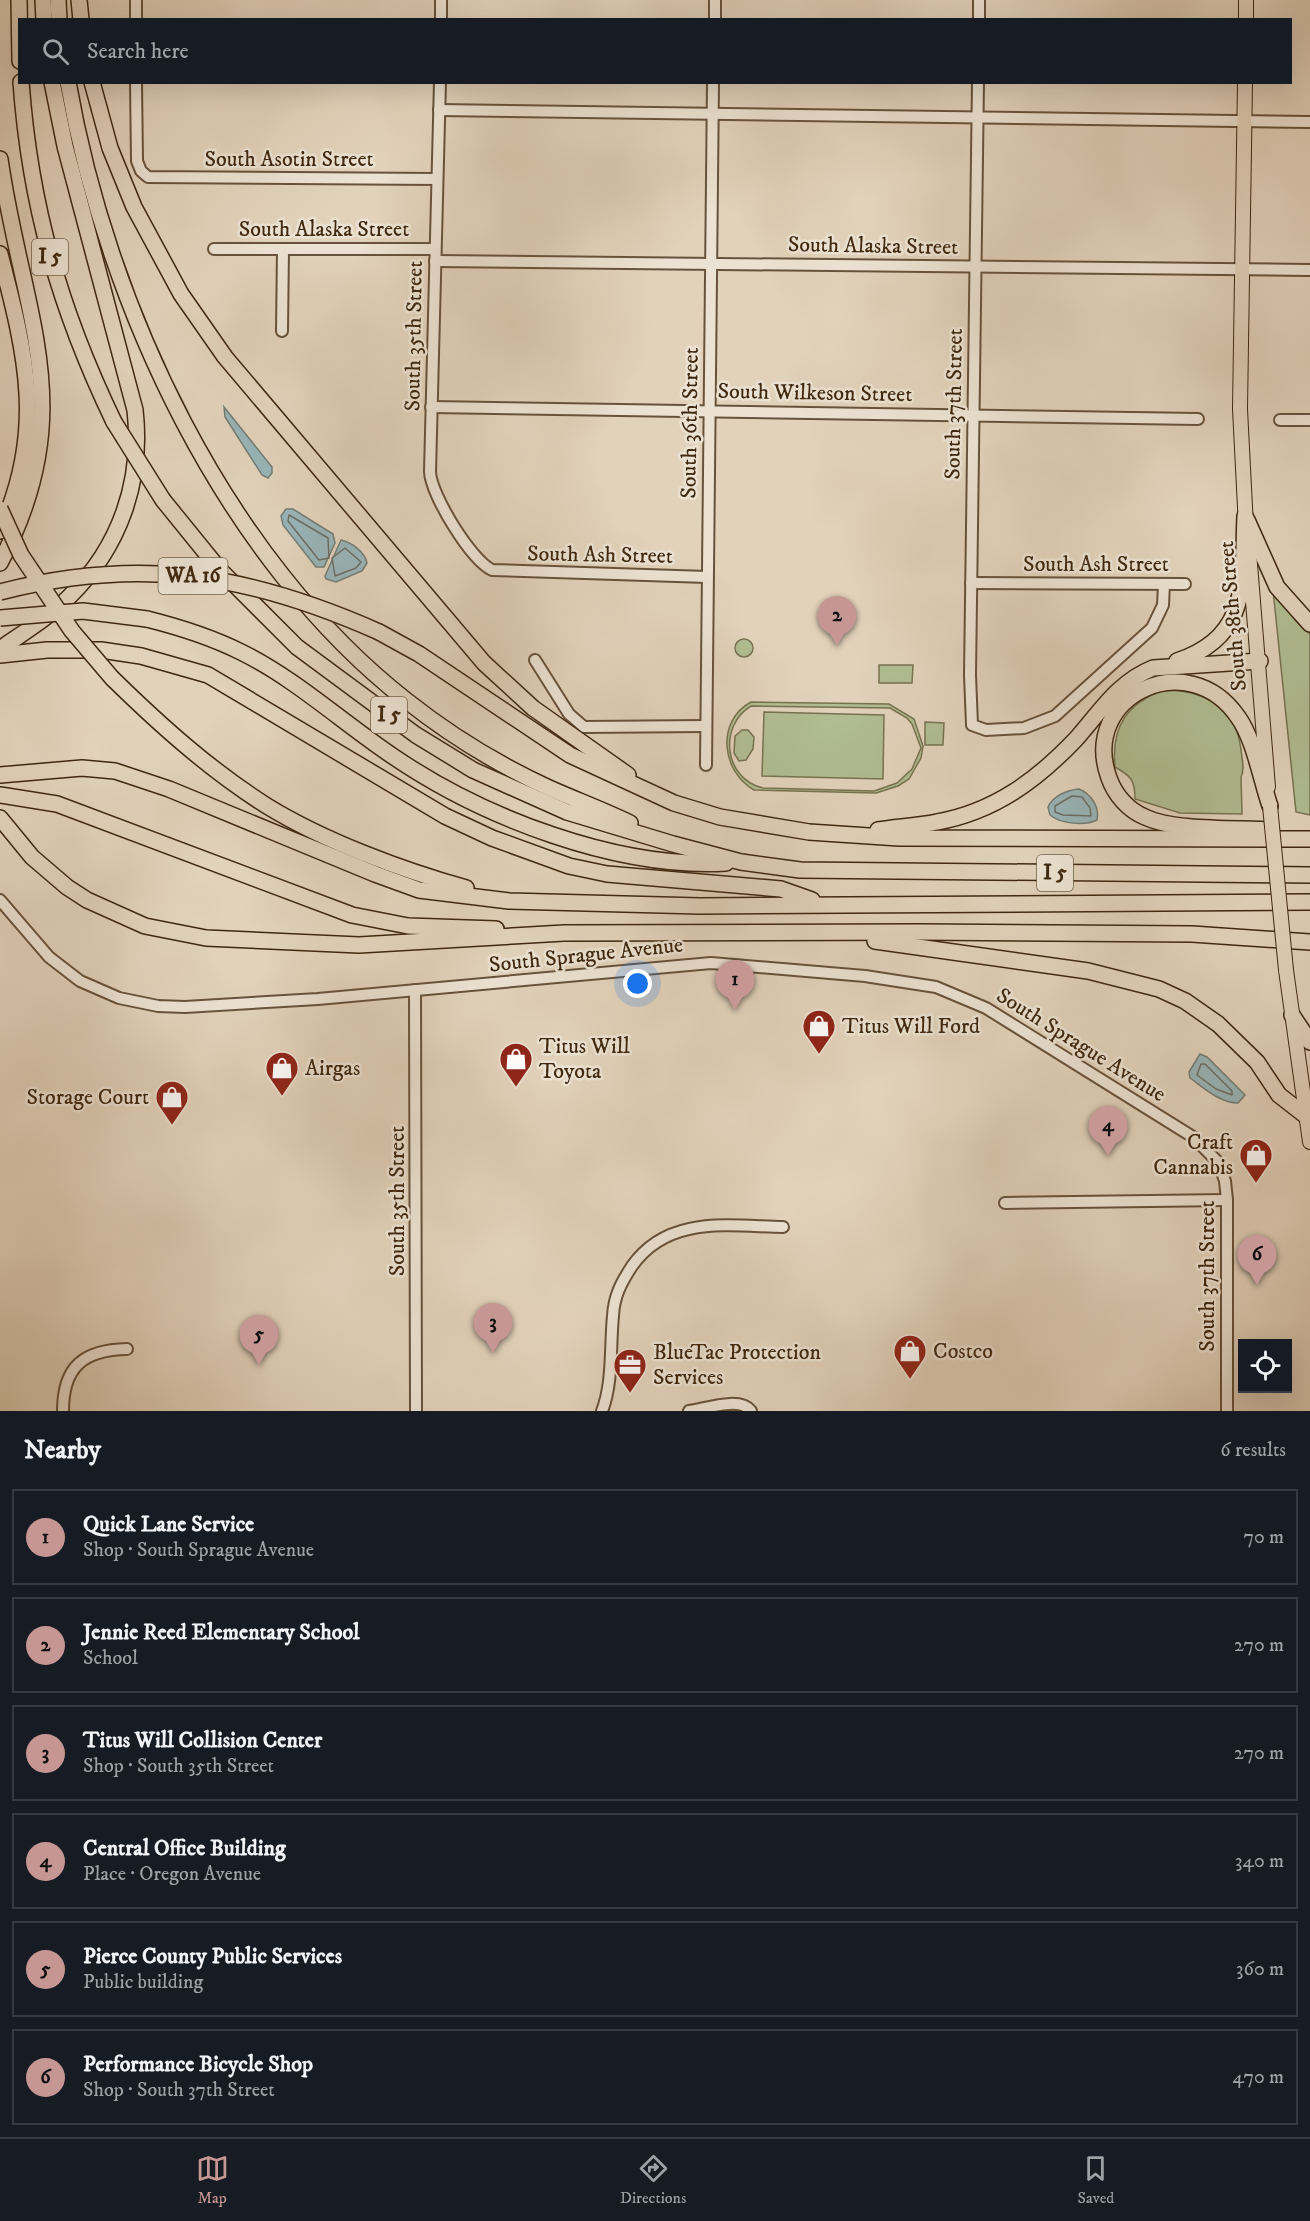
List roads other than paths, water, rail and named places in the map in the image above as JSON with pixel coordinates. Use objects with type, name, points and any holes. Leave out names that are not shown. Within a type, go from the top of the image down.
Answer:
[{"type":"highway","points":[[19,0],[19,18]]},
{"type":"highway","points":[[43,0],[44,18]]},
{"type":"highway","points":[[58,0],[59,18]]},
{"type":"highway","points":[[79,0],[81,18]]},
{"type":"highway","name":"I 5","points":[[21,84],[25,134],[40,217],[68,317],[114,422],[163,500],[219,569],[297,647],[416,735],[473,770],[514,791],[567,812],[741,862],[800,870],[1310,875]]},
{"type":"highway","points":[[0,649],[68,598],[109,549],[129,499],[136,465],[138,436],[128,382],[65,146],[52,84]]},
{"type":"highway","points":[[68,84],[74,116],[100,213],[137,321],[214,476],[277,569],[317,619],[367,667],[407,702],[445,729],[549,788],[596,807],[673,844]]},
{"type":"highway","points":[[93,84],[110,148],[134,207],[180,294],[225,357],[462,638],[506,685],[571,736],[674,803],[720,817],[774,828],[845,835],[911,838],[1310,839]]},
{"type":"highway","points":[[0,159],[38,349],[44,401],[39,459],[33,486],[16,534],[0,563]]},
{"type":"highway","points":[[0,254],[25,355],[28,401],[22,470],[10,510],[0,531]]},
{"type":"highway","name":"I 5","points":[[0,509],[21,555],[72,631],[112,678],[192,752],[269,806],[311,830],[410,870],[509,901],[636,905],[1310,902]]},
{"type":"highway","points":[[845,835],[936,822],[994,804],[1011,795],[1053,762],[1123,686],[1153,668],[1198,653],[1220,640],[1227,630],[1239,598],[1245,516]]},
{"type":"highway","points":[[1245,516],[1277,587],[1310,624]]},
{"type":"highway","name":"WA 16","points":[[0,592],[58,579],[132,573],[191,576],[285,594],[379,632],[419,654],[570,755],[674,803]]},
{"type":"highway","points":[[0,618],[83,611],[147,619],[180,627],[242,652],[270,669],[414,771],[534,828],[579,843],[633,855],[698,864],[741,862]]},
{"type":"highway","points":[[0,655],[47,650],[101,650],[141,657],[208,675],[445,816],[492,838],[569,866],[607,874],[781,890],[822,903]]},
{"type":"highway","points":[[1153,668],[1260,661]]},
{"type":"highway","points":[[1270,806],[1240,719],[1225,700],[1208,688],[1177,681],[1155,684],[1128,699],[1114,717],[1106,736],[1106,766],[1117,793],[1137,813],[1169,824],[1310,833]]},
{"type":"highway","points":[[0,775],[82,768],[115,771],[169,789],[419,890],[509,901]]},
{"type":"highway","points":[[0,795],[57,804],[352,915],[408,927],[564,933],[1192,934],[1310,942]]},
{"type":"highway","points":[[0,818],[32,857],[87,900],[129,920],[186,936],[359,945],[564,933]]},
{"type":"highway","points":[[752,933],[884,941],[1088,971],[1134,981],[1185,1001],[1218,1024],[1257,1062],[1279,1095],[1308,1116]]},
{"type":"highway","points":[[1292,1015],[1310,1042]]},
{"type":"main road","points":[[1246,0],[1246,18]]},
{"type":"main road","name":"South 38th Street","points":[[1245,84],[1240,452],[1286,970],[1310,1142]]},
{"type":"street","points":[[136,0],[136,18]]},
{"type":"street","points":[[441,0],[441,18]]},
{"type":"street","points":[[715,0],[715,18]]},
{"type":"street","points":[[979,0],[979,18]]},
{"type":"street","name":"South Asotin Street","points":[[136,84],[137,157],[142,173],[155,178],[437,179]]},
{"type":"street","name":"South 35th Street","points":[[440,84],[430,472],[433,489],[477,559],[492,570]]},
{"type":"street","name":"South 36th Street","points":[[706,765],[714,84]]},
{"type":"street","name":"South 37th Street","points":[[978,84],[971,583],[972,725],[983,730],[1024,728],[1038,725],[1055,716],[1152,628],[1163,606],[1164,584]]},
{"type":"street","points":[[439,110],[1310,122]]},
{"type":"street","name":"South Alaska Street","points":[[214,249],[435,249]]},
{"type":"street","points":[[282,332],[283,249]]},
{"type":"street","name":"South Alaska Street","points":[[435,261],[1310,270]]},
{"type":"street","name":"South Wilkeson Street","points":[[431,407],[1198,419]]},
{"type":"street","points":[[1280,420],[1310,420]]},
{"type":"street","name":"South Ash Street","points":[[492,570],[707,577]]},
{"type":"street","name":"South Ash Street","points":[[971,583],[1185,584]]},
{"type":"street","points":[[535,660],[569,714],[584,727],[706,726]]},
{"type":"street","name":"South Sprague Avenue","points":[[0,900],[57,965],[94,988],[135,1002],[185,1007],[415,990],[711,963],[831,973],[920,984],[956,994],[986,1008],[1176,1126]]},
{"type":"street","name":"South 35th Street","points":[[415,990],[416,1411]]},
{"type":"street","name":"South 37th Street","points":[[1176,1126],[1198,1141],[1214,1157],[1224,1176],[1227,1200],[1227,1411]]},
{"type":"street","points":[[1005,1203],[1141,1202],[1152,1199],[1227,1200]]},
{"type":"street","points":[[607,1409],[615,1298],[624,1278],[649,1246],[670,1234],[694,1228],[783,1227]]},
{"type":"street","points":[[63,1411],[67,1380],[80,1361],[101,1351],[128,1349]]},
{"type":"street","points":[[689,1411],[738,1404],[747,1406],[751,1411]]},
{"type":"water","points":[[224,407],[272,467],[272,473],[268,478],[262,475],[225,417]]},
{"type":"water","points":[[286,509],[293,509],[333,534],[335,543],[324,567],[316,567],[283,525],[281,516]]},
{"type":"water","points":[[341,540],[357,548],[364,555],[367,563],[362,571],[336,582],[326,579],[325,576]]},
{"type":"water","points":[[1079,789],[1094,802],[1098,815],[1097,820],[1073,823],[1050,815],[1048,807],[1053,800],[1065,792]]},
{"type":"water","points":[[1200,1054],[1207,1057],[1245,1095],[1238,1103],[1219,1098],[1190,1078],[1189,1072]]},
{"type":"place","name":"Jennie Reed Elementary School","points":[[837,646]]},
{"type":"place","name":"Quick Lane Service","points":[[735,1010]]},
{"type":"place","name":"Titus Will Ford","points":[[819,1055]]},
{"type":"place","name":"Titus Will Toyota","points":[[516,1088]]},
{"type":"place","name":"Airgas","points":[[282,1097]]},
{"type":"place","name":"Storage Court","points":[[172,1126]]},
{"type":"place","name":"Central Office Building","points":[[1108,1156]]},
{"type":"place","name":"Craft Cannabis","points":[[1256,1184]]},
{"type":"place","name":"Performance Bicycle Shop","points":[[1257,1285]]},
{"type":"place","name":"Titus Will Collision Center","points":[[493,1353]]},
{"type":"place","name":"Pierce County Public Services","points":[[259,1365]]},
{"type":"place","name":"Costco","points":[[910,1380]]},
{"type":"place","name":"BlueTac Protection Services","points":[[630,1394]]}]
